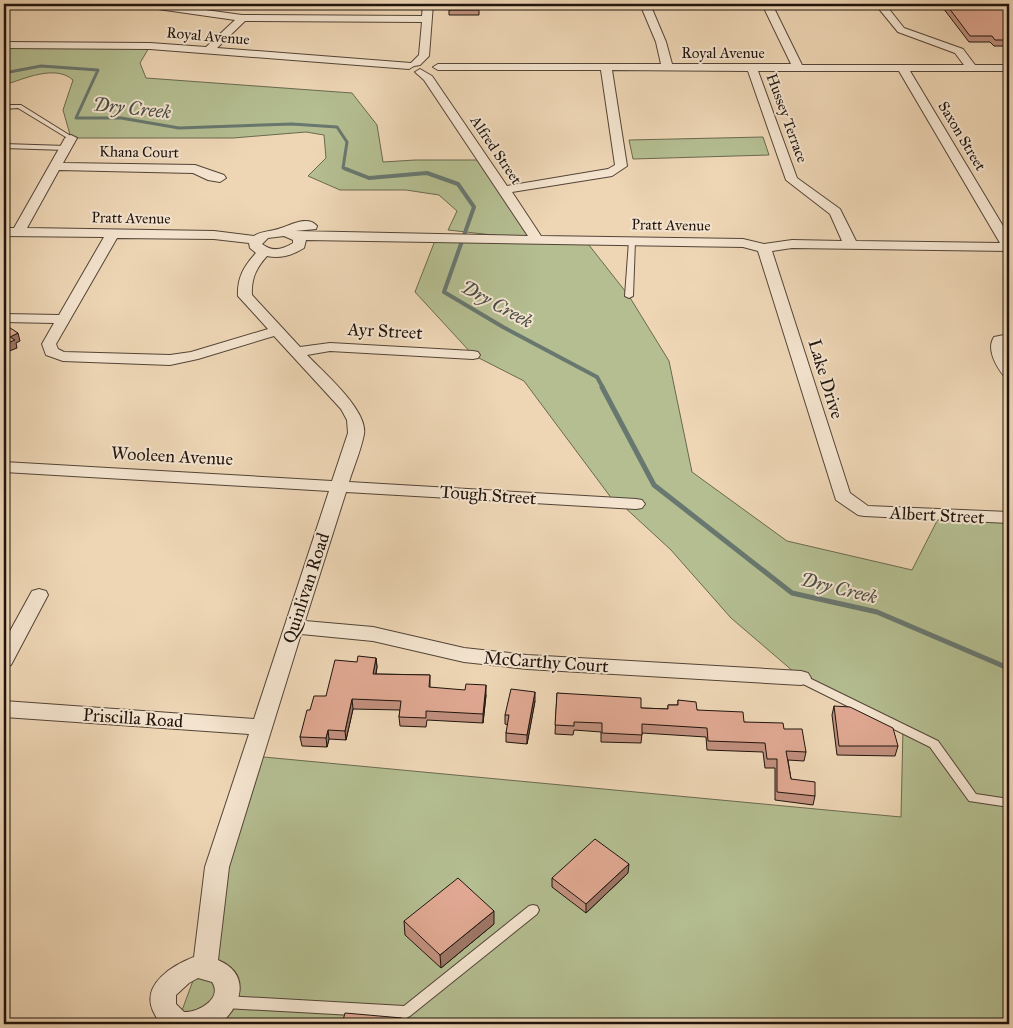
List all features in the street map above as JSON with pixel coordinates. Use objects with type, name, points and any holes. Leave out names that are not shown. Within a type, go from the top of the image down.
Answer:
[{"type":"street","points":[[144,4],[242,18],[427,19]]},
{"type":"street","points":[[425,67],[428,4]]},
{"type":"street","points":[[645,4],[661,42],[667,68]]},
{"type":"street","points":[[767,4],[798,68]]},
{"type":"street","points":[[880,4],[901,30],[959,51],[972,68]]},
{"type":"street","points":[[208,51],[242,18]]},
{"type":"street","name":"Royal Avenue","points":[[4,45],[116,45],[425,67],[1009,68]]},
{"type":"street","name":"Alfred Street","points":[[425,67],[503,190],[537,239]]},
{"type":"street","points":[[503,190],[612,172],[620,166],[606,67]]},
{"type":"street","name":"Hussey Terrace","points":[[752,68],[792,180],[835,212],[851,245]]},
{"type":"street","name":"Saxon Street","points":[[902,68],[1009,247]]},
{"type":"street","points":[[18,232],[69,143]]},
{"type":"street","name":"Khana Court","points":[[55,166],[195,169],[212,177],[220,178]]},
{"type":"street","points":[[284,232],[299,240],[291,250],[280,253],[261,246],[268,234],[284,232],[294,226],[426,226]]},
{"type":"street","name":"Pratt Avenue","points":[[4,232],[214,235],[261,246]]},
{"type":"street","points":[[112,234],[49,344],[51,352],[63,356],[170,360],[193,356],[276,331]]},
{"type":"street","name":"Pratt Avenue","points":[[299,240],[331,238],[487,238],[743,243],[764,248],[792,244],[1009,247]]},
{"type":"street","name":"Quinlivan Road","points":[[206,967],[217,867],[356,433],[355,420],[347,407],[245,296],[244,284],[261,246]]},
{"type":"street","name":"Lake Drive","points":[[764,248],[842,496],[864,511]]},
{"type":"street","points":[[4,318],[63,319]]},
{"type":"street","points":[[1009,338],[999,340],[1000,357],[1009,373]]},
{"type":"street","name":"Ayr Street","points":[[296,352],[330,347],[473,355]]},
{"type":"street","name":"Wooleen Avenue","points":[[4,467],[339,486]]},
{"type":"street","name":"Tough Street","points":[[339,486],[636,504]]},
{"type":"street","name":"Albert Street","points":[[864,511],[1009,518]]},
{"type":"street","points":[[4,660],[39,595]]},
{"type":"street","name":"McCarthy Court","points":[[294,627],[373,634],[464,656],[527,662],[801,678]]},
{"type":"street","name":"Priscilla Road","points":[[4,709],[262,727]]},
{"type":"street","points":[[206,967],[218,972],[225,979],[227,995],[225,1002],[211,1018],[195,1024],[178,1022],[166,1013],[164,997],[167,987],[173,979],[187,970],[206,967]]},
{"type":"lane","points":[[4,107],[20,103],[69,143]]},
{"type":"lane","points":[[4,146],[69,143]]},
{"type":"lane","points":[[629,296],[632,241]]},
{"type":"lane","points":[[801,678],[934,744],[973,798],[1009,802]]},
{"type":"lane","points":[[225,1002],[406,1012],[533,910]]},
{"type":"green space","points":[[4,45],[150,46],[140,63],[146,78],[352,93],[377,125],[383,162],[483,160],[537,239],[585,240],[629,296],[669,361],[692,472],[787,541],[912,570],[940,515],[1009,518],[1009,1024],[177,1024],[198,967],[253,756],[901,817],[903,729],[801,678],[731,618],[671,550],[620,503],[615,503],[524,381],[473,355],[415,292],[436,238],[528,239],[448,230],[457,211],[439,195],[406,190],[340,190],[308,176],[326,158],[324,135],[306,132],[233,138],[71,138],[63,110],[73,80],[66,75],[49,73],[39,74],[4,85]]},
{"type":"green space","points":[[763,137],[769,155],[633,159],[629,140]]},
{"type":"building","points":[[449,4],[478,4],[478,10],[449,10]]},
{"type":"building","points":[[946,4],[1009,4],[1009,40],[995,40],[992,36],[970,36]]},
{"type":"building","points":[[4,324],[18,333],[10,337],[15,340],[5,344],[4,357]]},
{"type":"building","points":[[358,656],[376,658],[373,674],[430,675],[429,687],[465,690],[466,684],[486,685],[483,714],[426,711],[426,718],[399,717],[401,701],[352,699],[345,731],[328,730],[326,738],[300,737],[307,710],[310,710],[314,696],[326,696],[335,660],[357,662]]},
{"type":"building","points":[[511,689],[535,692],[527,735],[506,733],[509,715],[505,715]]},
{"type":"building","points":[[557,693],[641,698],[641,708],[668,709],[668,705],[678,705],[678,700],[696,702],[697,710],[743,712],[744,722],[783,723],[784,729],[802,729],[806,752],[786,751],[791,779],[815,782],[815,796],[777,792],[777,759],[767,759],[765,743],[708,741],[707,728],[642,724],[642,735],[602,733],[602,723],[574,722],[574,726],[555,725]]},
{"type":"building","points":[[834,706],[850,707],[893,728],[898,746],[839,746]]},
{"type":"building","points":[[595,839],[629,864],[586,904],[552,878]]},
{"type":"building","points":[[458,878],[494,911],[440,955],[404,921]]},
{"type":"building","points":[[345,1013],[402,1018],[401,1024],[342,1024]]},
{"type":"waterway","name":"Dry Creek","points":[[4,73],[41,66],[98,70],[76,118],[121,118],[179,128],[292,124],[337,127],[347,142],[343,168],[346,169]]},
{"type":"waterway","name":"Dry Creek","points":[[346,169],[369,178],[427,173],[458,184],[474,207],[444,292],[503,327],[597,377],[603,388]]},
{"type":"waterway","name":"Dry Creek","points":[[602,387],[654,485],[792,593],[877,612],[1008,668]]},
{"type":"waterway","name":"Dry Creek","points":[[1005,667],[1009,669]]}]
